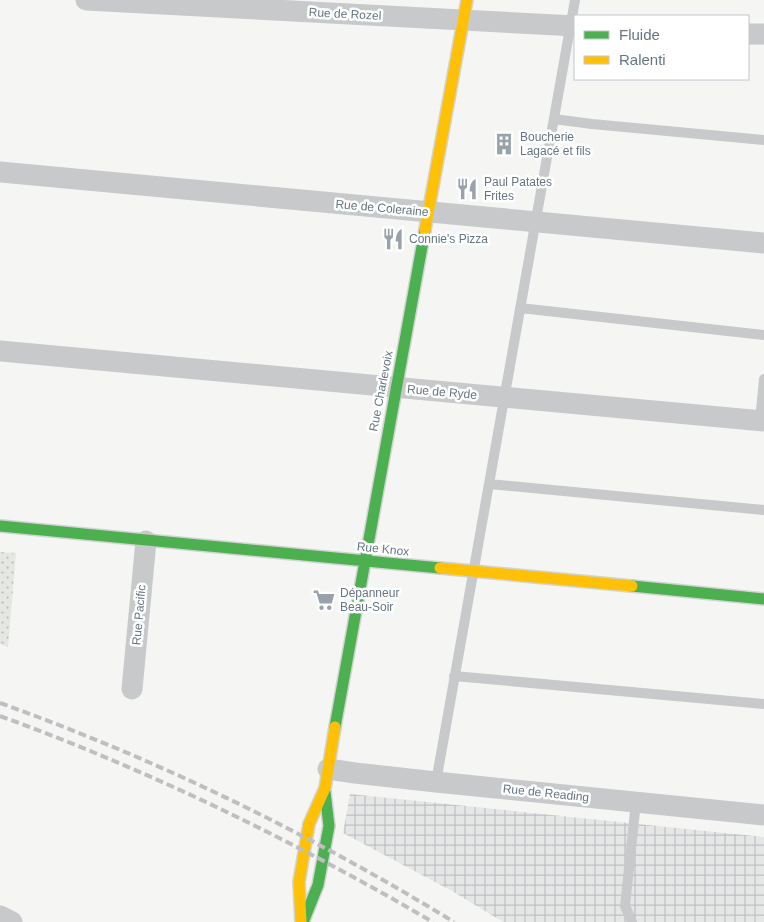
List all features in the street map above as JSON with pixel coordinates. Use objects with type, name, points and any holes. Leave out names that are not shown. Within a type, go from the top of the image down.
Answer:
[{"type":"street","name":"Rue de Rozel","points":[[86,0],[573,26]]},
{"type":"street","name":"Rue Charlevoix","points":[[302,922],[299,882],[302,863],[309,824],[326,778],[467,0]]},
{"type":"street","points":[[749,34],[764,34]]},
{"type":"street","name":"Rue de Coleraine","points":[[0,172],[764,243]]},
{"type":"street","name":"Rue de Ryde","points":[[0,351],[762,421]]},
{"type":"street","name":"Rue Knox","points":[[0,526],[764,599]]},
{"type":"street","name":"Rue Pacific","points":[[132,689],[146,541]]},
{"type":"street","name":"Rue de Reading","points":[[326,778],[355,773],[764,815]]},
{"type":"street","name":"Rue Charlevoix","points":[[302,922],[318,885],[329,826],[326,778]]},
{"type":"street","points":[[0,916],[12,922]]},
{"type":"lane","points":[[436,782],[554,119],[573,26],[575,0]]},
{"type":"lane","points":[[554,119],[764,140]]},
{"type":"lane","points":[[520,308],[764,335]]},
{"type":"lane","points":[[762,421],[764,379]]},
{"type":"lane","points":[[489,484],[764,510]]},
{"type":"lane","points":[[454,676],[764,704]]},
{"type":"lane","points":[[632,922],[625,906],[636,802]]},
{"type":"shaded area","points":[[0,552],[16,553],[8,647],[0,644]]},
{"type":"shaded area","points":[[350,794],[764,837],[764,922],[503,922],[452,891],[343,833]]},
{"type":"railway","points":[[0,703],[118,749],[233,801],[345,859],[454,922]]},
{"type":"railway","points":[[0,716],[112,760],[221,809],[328,863],[433,922]]},
{"type":"traffic: fast","points":[[335,727],[425,230]]},
{"type":"traffic: fast","points":[[0,526],[440,568]]},
{"type":"traffic: fast","points":[[632,586],[764,599]]},
{"type":"traffic: fast","points":[[304,920],[318,885],[329,826],[325,792]]},
{"type":"traffic: slow","points":[[425,230],[467,0]]},
{"type":"traffic: slow","points":[[440,568],[632,586]]},
{"type":"traffic: slow","points":[[301,922],[299,882],[309,824],[325,788],[335,727]]},
{"type":"place","name":"Boucherie Lagacé et fils","points":[[504,144]]},
{"type":"place","name":"Paul Patates Frites","points":[[467,189]]},
{"type":"place","name":"Connie's Pizza","points":[[393,239]]},
{"type":"place","name":"Dépanneur Beau-Soir","points":[[324,600]]}]
